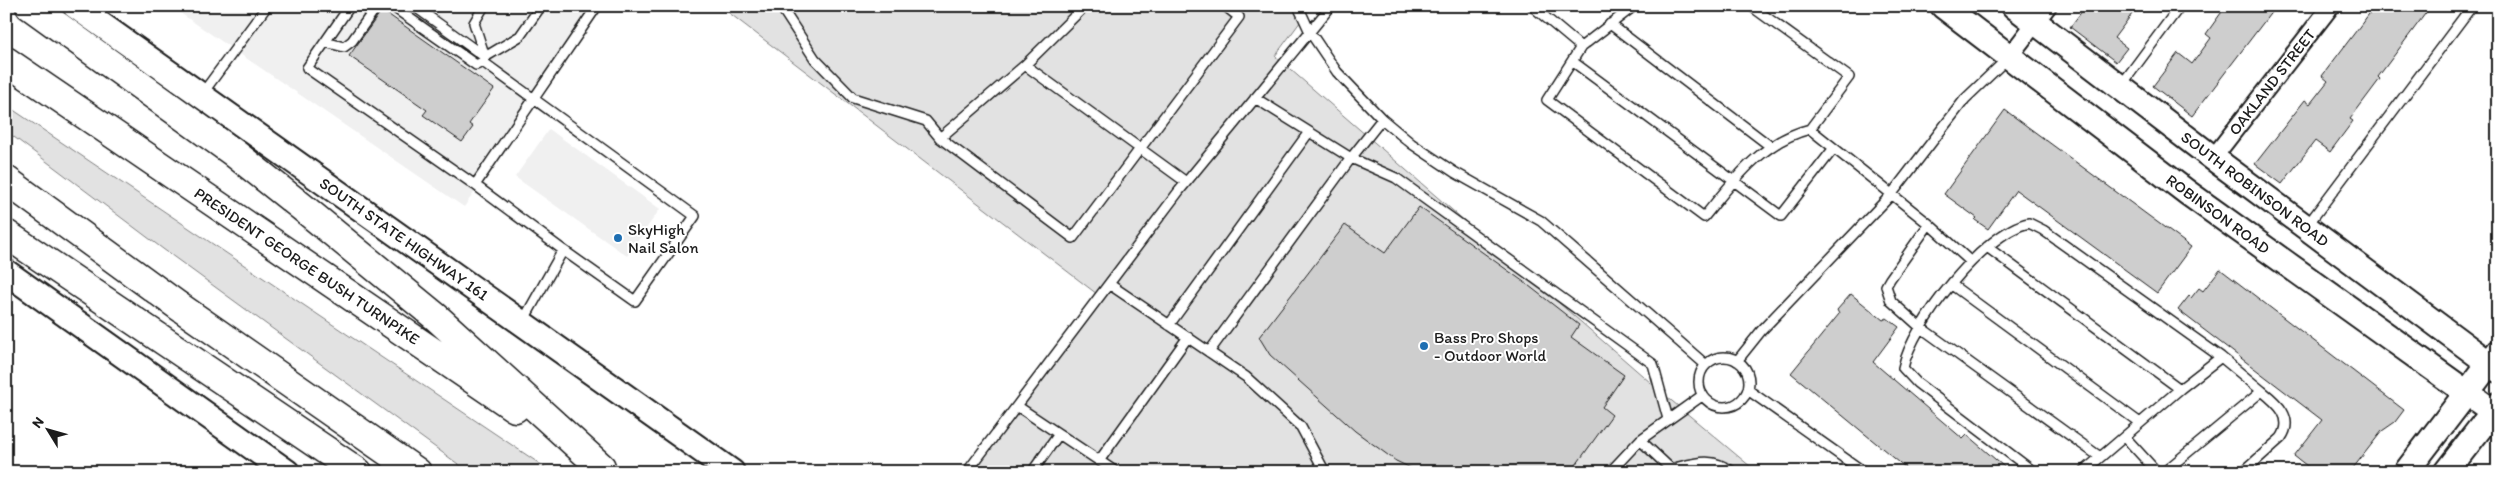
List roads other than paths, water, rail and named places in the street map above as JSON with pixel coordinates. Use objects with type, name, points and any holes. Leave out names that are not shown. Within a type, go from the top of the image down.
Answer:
[{"type":"highway","points":[[30,6],[234,153],[302,207],[436,317],[605,469]]},
{"type":"highway","name":"PRESIDENT GEORGE BUSH TURNPIKE","points":[[6,61],[605,469]]},
{"type":"highway","points":[[6,180],[177,305],[417,472]]},
{"type":"highway","points":[[6,234],[358,472]]},
{"type":"street","name":"SOUTH STATE HIGHWAY 161","points":[[75,6],[202,94],[732,472]]},
{"type":"street","name":"ROBINSON ROAD","points":[[1943,6],[2188,194],[2466,393],[2496,410]]},
{"type":"street","name":"SOUTH ROBINSON ROAD","points":[[2014,6],[2041,14],[2119,87],[2305,227],[2495,362]]},
{"type":"street","name":"OAKLAND STREET","points":[[2213,158],[2331,6]]},
{"type":"street","points":[[2010,57],[2041,14]]},
{"type":"street","points":[[6,272],[287,472]]},
{"type":"street","points":[[2406,472],[2466,393],[2495,362]]},
{"type":"street","points":[[2446,472],[2496,410]]},
{"type":"lane","points":[[202,94],[267,6]]},
{"type":"lane","points":[[350,6],[307,68],[475,185],[635,301],[695,216],[533,100],[414,6]]},
{"type":"lane","points":[[325,42],[344,47],[352,41],[362,24],[377,6]]},
{"type":"lane","points":[[392,6],[476,65],[520,36],[541,6]]},
{"type":"lane","points":[[484,6],[474,23],[484,60]]},
{"type":"lane","points":[[475,185],[597,6]]},
{"type":"lane","points":[[778,6],[783,10],[815,59],[852,98],[926,121],[940,138],[1073,238],[1239,17],[1224,6]]},
{"type":"lane","points":[[940,138],[1025,65],[1085,6]]},
{"type":"lane","points":[[1298,6],[1310,32],[1337,72],[1382,119],[1412,144],[1454,172],[1541,221],[1706,365]]},
{"type":"lane","points":[[967,472],[1186,182],[1331,6]]},
{"type":"lane","points":[[1634,6],[1580,47],[1547,100],[1704,217],[1733,181],[1770,146],[1791,134],[1810,129],[1848,77],[1752,6]]},
{"type":"lane","points":[[2119,87],[2180,6]]},
{"type":"lane","points":[[2305,227],[2472,6]]},
{"type":"lane","points":[[1539,8],[1580,47]]},
{"type":"lane","points":[[1610,24],[1770,146]]},
{"type":"lane","points":[[1737,361],[1761,331],[1891,195],[1965,99],[2010,57]]},
{"type":"lane","points":[[1572,61],[1781,216],[1834,148]]},
{"type":"lane","points":[[1025,65],[1186,182]]},
{"type":"lane","points":[[1255,98],[1351,158],[1396,178],[1653,364],[1668,419]]},
{"type":"lane","points":[[1209,352],[1351,158],[1382,119]]},
{"type":"lane","points":[[1810,129],[1929,224],[1971,262]]},
{"type":"lane","points":[[1169,325],[1309,132]]},
{"type":"lane","points":[[2034,472],[1908,376],[1903,368],[1905,358],[1920,327],[1971,262],[1987,247],[2019,225],[2029,223],[2221,358],[2262,391],[2284,413],[2287,422],[2286,431],[2282,438],[2243,472]]},
{"type":"lane","points":[[1929,224],[1886,286],[1891,301],[1920,327],[2100,457]]},
{"type":"lane","points":[[1987,247],[2180,389]]},
{"type":"lane","points":[[522,323],[563,250]]},
{"type":"lane","points":[[1109,284],[1246,377],[1301,426],[1325,472]]},
{"type":"lane","points":[[1952,285],[2140,423]]},
{"type":"lane","points":[[1099,460],[1188,337]]},
{"type":"lane","points":[[1721,358],[1737,361],[1748,374],[1748,390],[1738,403],[1723,407],[1715,405],[1703,395],[1700,380],[1706,365],[1721,358]]},
{"type":"lane","points":[[2083,472],[2180,389],[2221,358]]},
{"type":"lane","points":[[1748,390],[1864,472]]},
{"type":"lane","points":[[2164,472],[2262,391]]},
{"type":"lane","points":[[1610,472],[1640,440],[1703,395]]},
{"type":"lane","points":[[1017,406],[1116,472]]},
{"type":"lane","points":[[1032,472],[1059,434]]},
{"type":"lane","points":[[2125,437],[2157,472]]},
{"type":"lane","points":[[1640,440],[1670,470],[1707,461],[1724,466],[1733,472]]},
{"type":"place","name":"SkyHigh Nail Salon","points":[[618,238]]},
{"type":"place","name":"Bass Pro Shops - Outdoor World","points":[[1424,346]]}]
